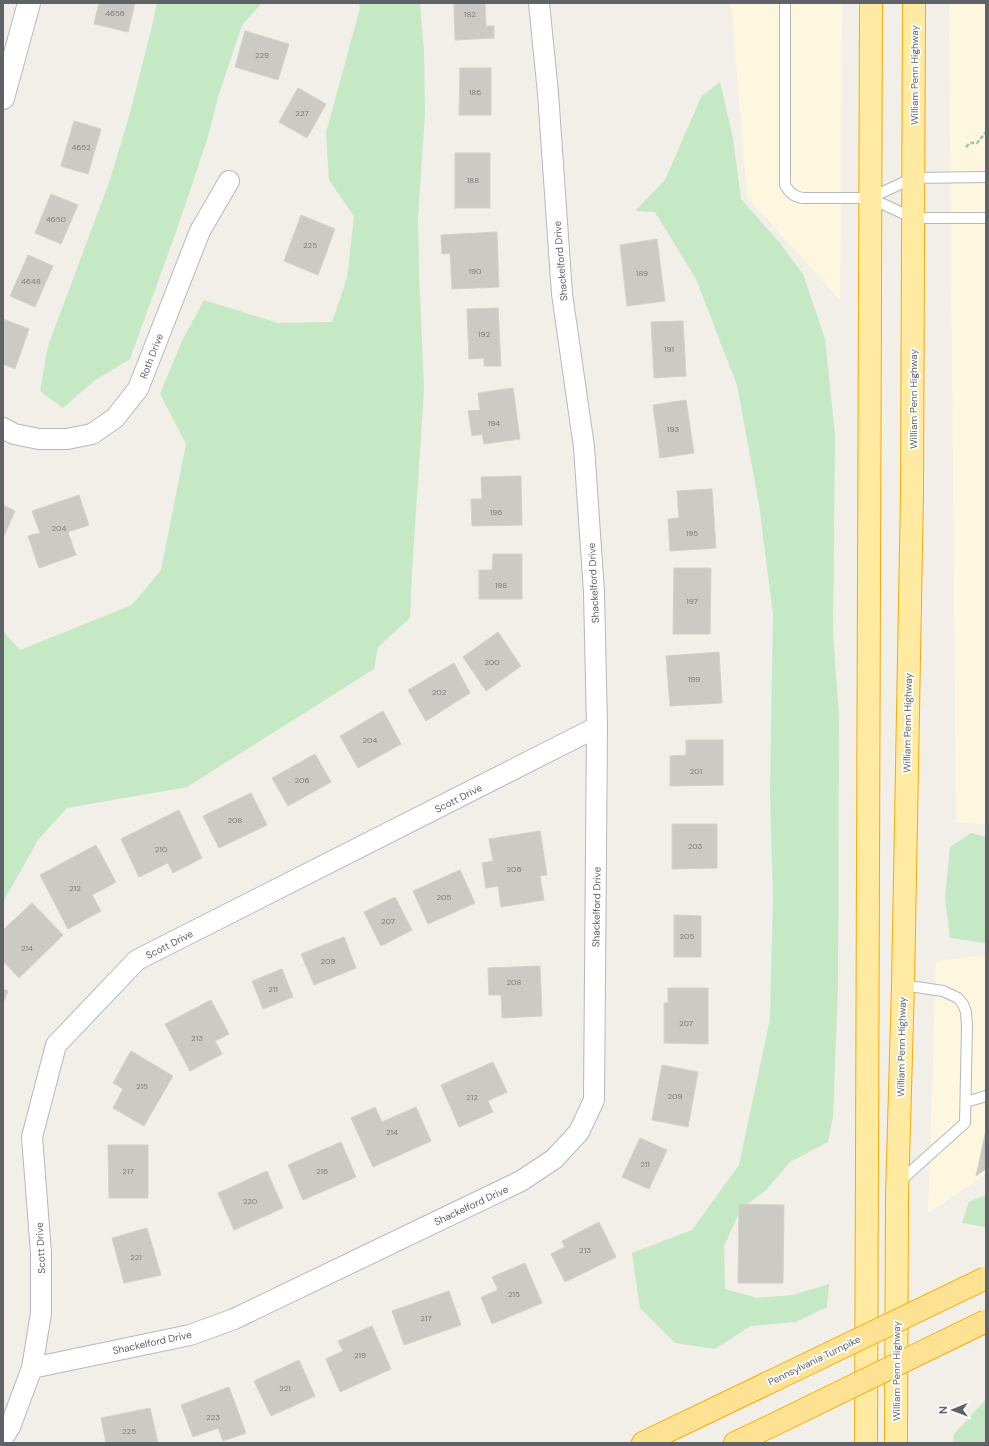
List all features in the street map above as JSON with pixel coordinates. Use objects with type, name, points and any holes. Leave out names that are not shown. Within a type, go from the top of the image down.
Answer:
[{"type":"highway","points":[[866,1443],[871,3]]},
{"type":"highway","name":"William Penn Highway","points":[[896,1443],[897,1183],[912,494],[914,3]]},
{"type":"highway","name":"Pennsylvania Turnpike","points":[[643,1443],[986,1278]]},
{"type":"highway","points":[[735,1443],[986,1321]]},
{"type":"main road","points":[[3,98],[29,3]]},
{"type":"street","name":"Shackelford Drive","points":[[32,1368],[190,1335],[234,1319],[521,1181],[554,1159],[579,1132],[594,1100],[597,727],[594,592],[584,447],[562,294],[548,93],[539,3]]},
{"type":"street","name":"Roth Drive","points":[[3,428],[14,434],[39,439],[67,439],[92,434],[115,418],[138,389],[200,231],[229,181]]},
{"type":"street","name":"Scott Drive","points":[[32,1368],[41,1313],[41,1253],[32,1137],[56,1045],[137,960],[597,727]]},
{"type":"street","points":[[3,1438],[10,1427],[32,1368]]},
{"type":"lane","points":[[785,3],[785,185],[789,192],[802,198],[870,198],[913,178],[986,177]]},
{"type":"lane","points":[[870,198],[913,218],[986,218]]},
{"type":"lane","points":[[897,1183],[965,1123],[966,1102],[967,1026],[966,1012],[963,1004],[958,998],[943,991],[902,985]]},
{"type":"lane","points":[[966,1102],[986,1096]]},
{"type":"path","points":[[966,147],[970,144],[977,143],[986,132]]},
{"type":"shaded area","points":[[731,3],[842,3],[840,300],[747,197]]},
{"type":"shaded area","points":[[949,3],[986,3],[986,824],[956,823]]},
{"type":"shaded area","points":[[986,955],[986,1174],[928,1213],[936,961]]},
{"type":"green space","points":[[157,3],[262,3],[242,25],[219,94],[207,140],[177,229],[130,359],[94,381],[63,408],[40,391],[48,346],[110,180],[130,113]]},
{"type":"green space","points":[[358,3],[420,3],[424,51],[425,114],[418,217],[424,390],[410,618],[378,647],[374,669],[187,787],[67,808],[38,840],[3,902],[3,631],[20,650],[132,605],[161,570],[186,444],[160,394],[182,341],[204,300],[278,323],[332,322],[347,278],[354,216],[329,180],[326,133],[360,8]]},
{"type":"green space","points":[[720,82],[733,138],[741,199],[779,242],[803,274],[825,339],[835,434],[833,634],[839,717],[838,986],[833,1117],[828,1142],[790,1162],[766,1190],[741,1209],[724,1246],[725,1289],[757,1298],[793,1295],[829,1284],[827,1307],[796,1322],[750,1326],[715,1349],[675,1343],[640,1308],[632,1253],[692,1230],[739,1165],[770,1019],[773,899],[770,792],[773,615],[759,504],[737,385],[696,279],[655,212],[635,211],[665,180],[701,97]]},
{"type":"green space","points":[[971,833],[986,837],[986,943],[950,938],[945,898],[950,847]]},
{"type":"green space","points":[[986,1195],[986,1227],[962,1223],[969,1202]]},
{"type":"green space","points":[[986,1399],[986,1443],[953,1443],[954,1434]]},
{"type":"building","points":[[99,3],[135,3],[128,32],[94,24]]},
{"type":"building","points":[[454,3],[485,3],[486,26],[494,26],[494,38],[455,40]]},
{"type":"building","points":[[245,31],[289,44],[278,80],[235,67]]},
{"type":"building","points":[[460,68],[491,68],[491,115],[459,115]]},
{"type":"building","points":[[298,88],[326,104],[307,138],[279,122]]},
{"type":"building","points":[[74,121],[101,129],[88,174],[61,166]]},
{"type":"building","points":[[455,153],[490,153],[490,208],[455,208]]},
{"type":"building","points":[[51,194],[78,205],[61,244],[35,233]]},
{"type":"building","points":[[301,215],[335,229],[318,275],[284,261]]},
{"type":"building","points":[[497,232],[499,287],[452,289],[450,253],[442,254],[441,235]]},
{"type":"building","points":[[657,239],[665,301],[627,306],[620,245]]},
{"type":"building","points":[[28,255],[53,266],[35,307],[10,296]]},
{"type":"building","points":[[498,308],[501,366],[484,366],[484,358],[469,359],[467,309]]},
{"type":"building","points":[[3,319],[29,329],[15,369],[3,364]]},
{"type":"building","points":[[683,321],[686,376],[654,378],[651,322]]},
{"type":"building","points":[[513,388],[520,439],[484,444],[482,434],[472,436],[468,411],[480,410],[478,393]]},
{"type":"building","points":[[686,400],[694,453],[660,458],[653,405]]},
{"type":"building","points":[[521,476],[522,525],[472,526],[471,499],[482,499],[481,477]]},
{"type":"building","points":[[712,489],[716,548],[670,551],[668,519],[679,518],[677,491]]},
{"type":"building","points":[[79,495],[89,525],[68,532],[76,555],[39,568],[28,536],[40,533],[32,511]]},
{"type":"building","points":[[3,505],[15,511],[3,538]]},
{"type":"building","points":[[493,554],[522,554],[522,599],[479,599],[479,570],[492,570]]},
{"type":"building","points":[[674,568],[711,568],[710,634],[673,634]]},
{"type":"building","points":[[498,632],[521,666],[486,691],[463,657]]},
{"type":"building","points":[[719,652],[722,703],[670,706],[666,656]]},
{"type":"building","points":[[454,663],[470,693],[426,721],[408,690]]},
{"type":"building","points":[[383,711],[401,744],[358,768],[340,736]]},
{"type":"building","points":[[686,740],[723,740],[723,785],[670,786],[670,756],[686,755]]},
{"type":"building","points":[[315,754],[331,782],[288,806],[272,778]]},
{"type":"building","points":[[251,793],[267,825],[219,848],[203,816]]},
{"type":"building","points":[[179,810],[202,858],[173,873],[168,863],[139,877],[121,839]]},
{"type":"building","points":[[672,824],[717,824],[717,868],[672,869]]},
{"type":"building","points":[[540,831],[547,875],[540,876],[544,900],[501,907],[498,886],[486,888],[482,863],[493,861],[489,839]]},
{"type":"building","points":[[96,845],[116,882],[92,895],[101,911],[68,929],[40,875]]},
{"type":"building","points":[[460,870],[475,903],[428,924],[413,891]]},
{"type":"building","points":[[395,897],[412,930],[381,946],[364,912]]},
{"type":"building","points":[[32,903],[63,935],[19,978],[3,961],[3,930]]},
{"type":"building","points":[[674,915],[701,916],[701,957],[674,957]]},
{"type":"building","points":[[344,937],[356,968],[314,985],[301,954]]},
{"type":"building","points":[[540,966],[542,1016],[502,1018],[501,995],[489,995],[488,968]]},
{"type":"building","points":[[282,969],[293,997],[263,1009],[252,981]]},
{"type":"building","points":[[668,988],[708,988],[708,1044],[664,1043],[664,1003],[668,1003]]},
{"type":"building","points":[[3,989],[8,991],[3,1003]]},
{"type":"building","points":[[211,1000],[229,1034],[215,1041],[222,1054],[190,1071],[165,1024]]},
{"type":"building","points":[[131,1051],[173,1076],[144,1126],[113,1108],[123,1089],[113,1083]]},
{"type":"building","points":[[493,1062],[507,1092],[488,1101],[493,1112],[459,1127],[441,1085]]},
{"type":"building","points":[[662,1065],[698,1072],[688,1127],[652,1120]]},
{"type":"building","points":[[375,1107],[382,1122],[416,1107],[431,1141],[373,1167],[351,1118]]},
{"type":"building","points":[[986,1130],[986,1169],[976,1176]]},
{"type":"building","points":[[640,1138],[667,1150],[649,1189],[622,1177]]},
{"type":"building","points":[[341,1142],[356,1177],[303,1200],[288,1165]]},
{"type":"building","points":[[108,1145],[148,1145],[148,1198],[109,1198]]},
{"type":"building","points":[[267,1171],[283,1208],[234,1230],[218,1193]]},
{"type":"building","points":[[739,1204],[784,1205],[783,1283],[738,1283]]},
{"type":"building","points":[[599,1222],[616,1257],[565,1282],[551,1254],[565,1247],[562,1241]]},
{"type":"building","points":[[147,1228],[161,1275],[124,1283],[112,1238]]},
{"type":"building","points":[[525,1263],[542,1303],[492,1324],[481,1297],[498,1290],[492,1277]]},
{"type":"building","points":[[449,1291],[461,1325],[404,1345],[392,1311]]},
{"type":"building","points":[[372,1326],[391,1369],[340,1392],[326,1359],[343,1351],[338,1341]]},
{"type":"building","points":[[299,1360],[315,1396],[271,1416],[254,1381]]},
{"type":"building","points":[[229,1387],[246,1433],[223,1441],[218,1428],[193,1437],[181,1405]]},
{"type":"building","points":[[150,1408],[158,1443],[106,1443],[101,1418]]}]
